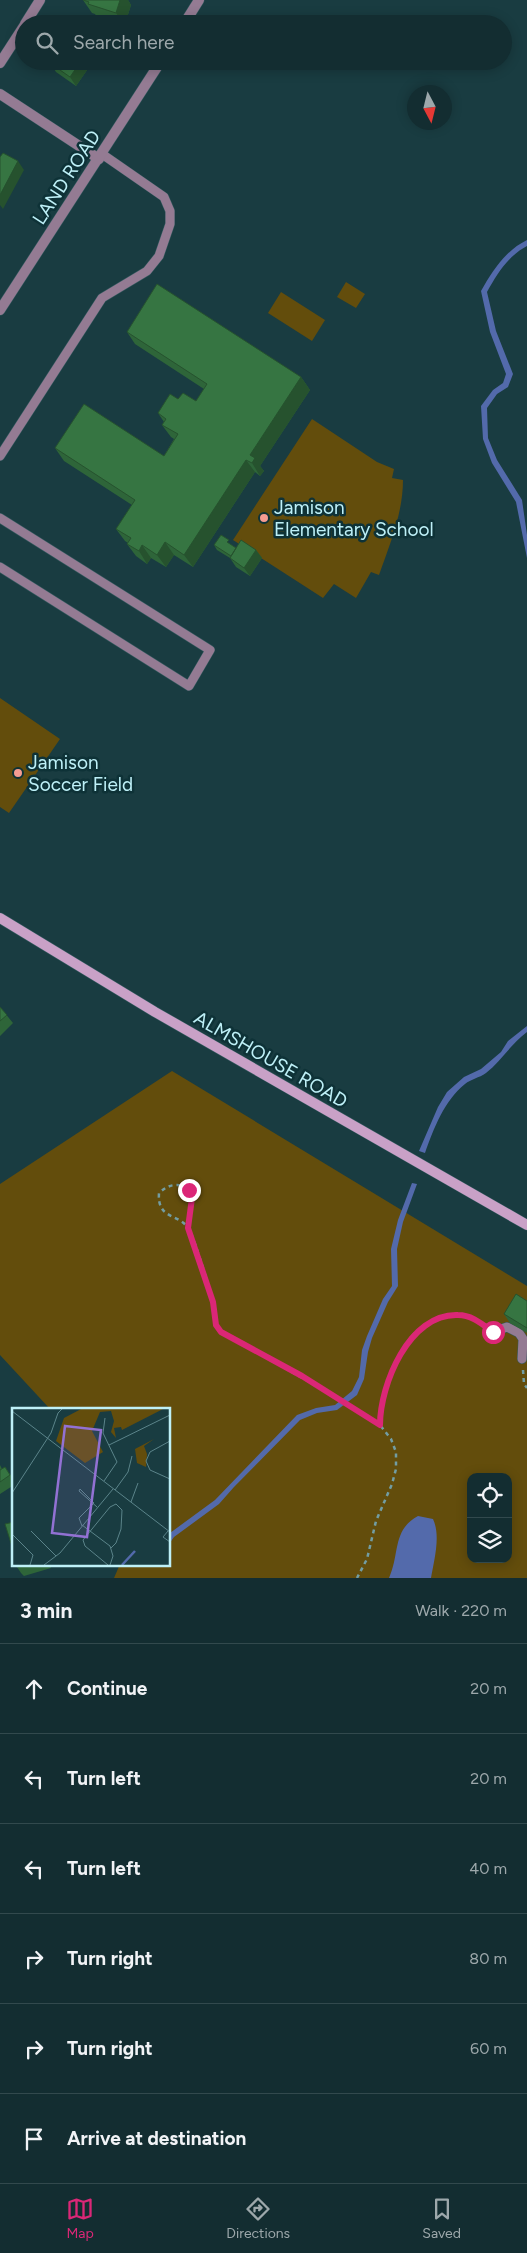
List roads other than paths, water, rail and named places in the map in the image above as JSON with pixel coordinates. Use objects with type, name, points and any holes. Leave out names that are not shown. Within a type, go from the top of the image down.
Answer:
[{"type":"main road","name":"ALMSHOUSE ROAD","points":[[0,918],[155,1012],[527,1226]]},
{"type":"street","points":[[31,15],[40,0]]},
{"type":"street","points":[[190,15],[199,0]]},
{"type":"street","points":[[0,63],[15,40]]},
{"type":"street","name":"LAND ROAD","points":[[0,310],[154,70]]},
{"type":"street","points":[[0,94],[100,156]]},
{"type":"lane","points":[[0,456],[102,298],[147,271],[159,256],[170,224],[170,211],[164,197],[100,156]]},
{"type":"lane","points":[[0,518],[210,650],[189,686],[0,566]]},
{"type":"lane","points":[[493,1332],[507,1327],[518,1333],[524,1339],[522,1359]]},
{"type":"water","points":[[527,240],[527,246],[509,260],[487,292],[496,331],[513,374],[508,387],[497,394],[487,408],[488,438],[497,460],[522,500],[527,535],[527,558],[516,502],[492,463],[483,439],[481,406],[493,390],[503,383],[506,374],[490,332],[481,291],[506,255]]},
{"type":"water","points":[[527,1026],[527,1032],[491,1068],[483,1075],[467,1082],[451,1098],[440,1115],[425,1153],[419,1151],[438,1107],[447,1092],[464,1077],[481,1069],[501,1052],[508,1041]]},
{"type":"water","points":[[412,1183],[417,1184],[403,1222],[397,1249],[398,1286],[388,1302],[372,1338],[364,1379],[357,1395],[337,1410],[317,1413],[300,1420],[219,1504],[174,1537],[170,1543],[170,1533],[215,1500],[297,1415],[316,1408],[335,1405],[352,1391],[359,1377],[362,1350],[367,1336],[383,1299],[392,1286],[391,1249],[398,1220]]},
{"type":"water","points":[[418,1516],[433,1519],[435,1526],[436,1548],[431,1578],[389,1578],[400,1535],[404,1528]]},
{"type":"place","name":"Jamison Elementary School","points":[[264,518]]},
{"type":"place","name":"Jamison Soccer Field","points":[[18,773]]}]
